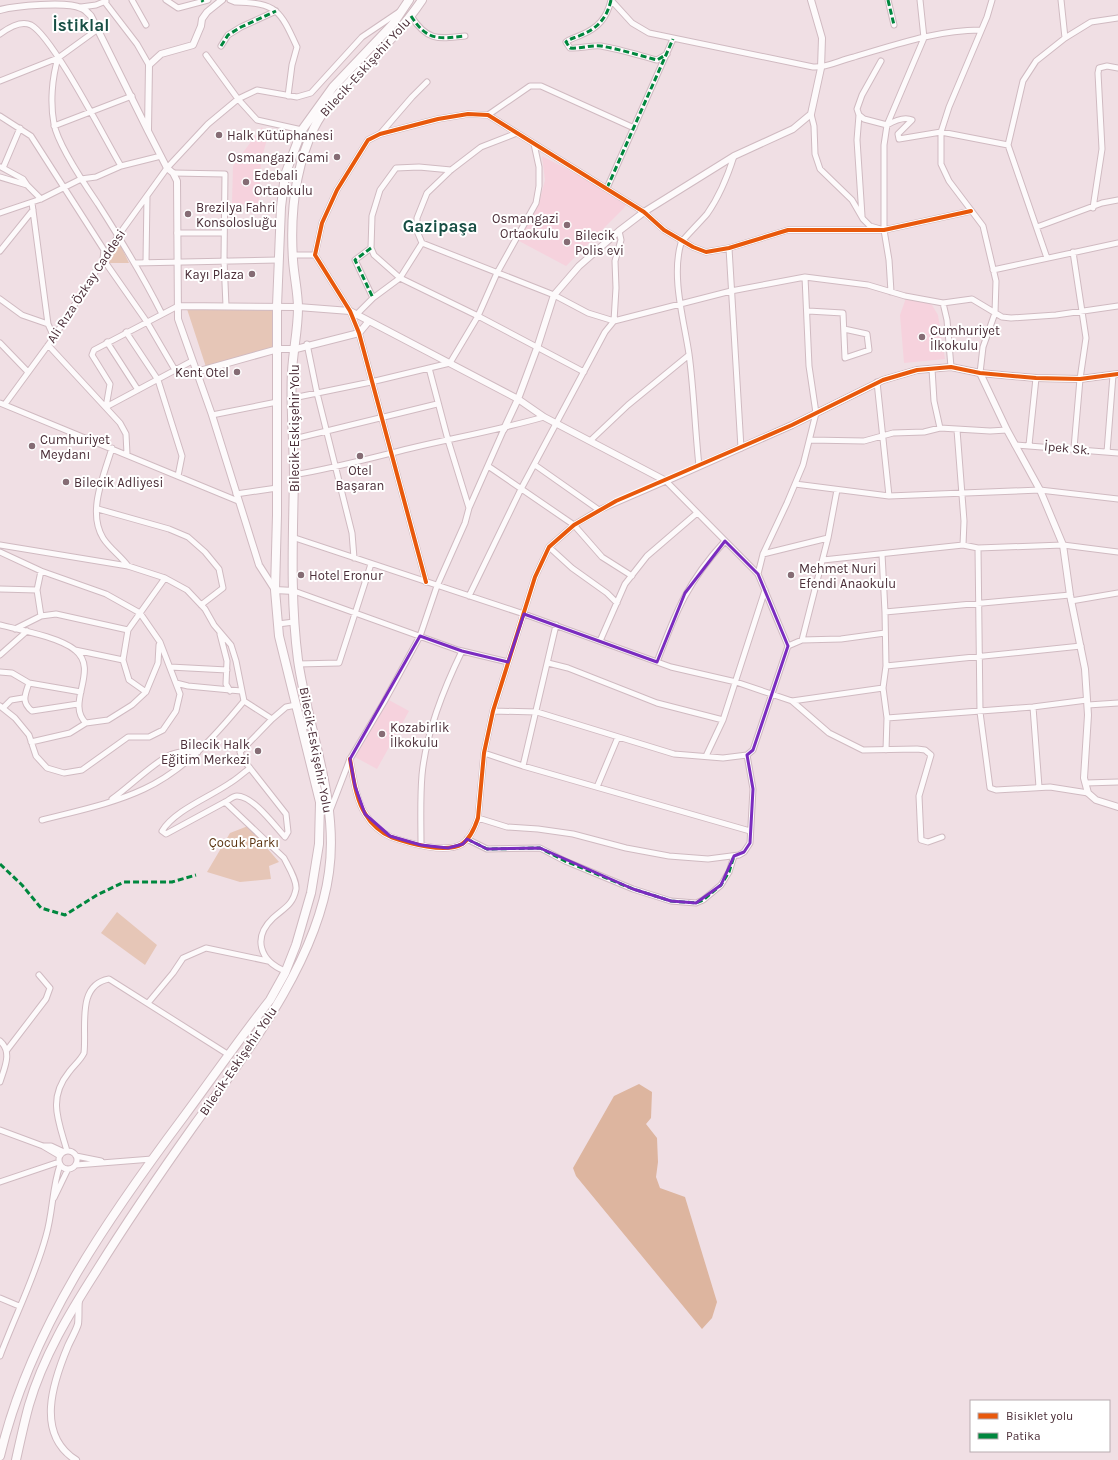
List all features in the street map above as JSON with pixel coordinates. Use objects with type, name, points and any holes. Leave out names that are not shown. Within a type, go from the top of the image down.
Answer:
[{"type":"main road","name":"Bilecik-Eskişehir Yolu","points":[[16,1460],[29,1403],[51,1350],[79,1299],[142,1198],[258,1036],[294,976],[315,926],[328,878],[330,812],[298,664],[294,622],[292,537],[294,439],[292,371],[296,348],[298,306],[293,255],[293,201],[297,172],[313,130],[322,112],[405,25],[422,0]]},
{"type":"main road","name":"Bilecik-Eskişehir Yolu","points":[[0,1456],[18,1397],[36,1348],[84,1262],[152,1159],[270,1000],[296,945],[311,893],[319,844],[320,802],[279,636],[276,590],[277,306],[281,206],[285,175],[302,130],[333,87],[393,24],[407,4]]},
{"type":"street","points":[[132,0],[146,25]]},
{"type":"street","points":[[166,0],[178,8],[208,0]]},
{"type":"street","points":[[149,65],[161,54],[193,45],[199,32],[202,19],[207,12],[222,0]]},
{"type":"street","points":[[230,0],[235,2],[267,5],[276,11],[288,25],[297,47],[292,65],[288,96]]},
{"type":"street","points":[[611,0],[632,23],[649,34],[821,68],[838,61],[924,38],[958,30],[980,30]]},
{"type":"street","points":[[611,0],[609,9],[602,22],[595,29],[571,38],[566,42],[570,48],[576,49],[582,46],[600,46],[657,60],[667,54]]},
{"type":"street","points":[[811,0],[822,38],[821,68],[810,114],[814,126],[815,154],[820,168],[852,200],[863,219],[870,226],[884,230]]},
{"type":"street","points":[[888,0],[894,25]]},
{"type":"street","points":[[891,292],[890,260],[884,230],[884,145],[887,125],[924,38],[920,0]]},
{"type":"street","points":[[992,0],[987,17],[980,30],[941,132],[942,164],[949,181],[982,226],[996,281],[995,313],[983,347],[980,373],[1007,430],[1040,490],[1062,545],[1070,598],[1085,669],[1088,702],[1084,778],[1088,793]]},
{"type":"street","points":[[1061,0],[1065,38]]},
{"type":"street","points":[[0,10],[37,5],[66,5],[81,7],[96,5],[105,1],[137,44],[149,65],[148,131]]},
{"type":"street","name":"Ali Rıza Özkay Caddesi","points":[[2,403],[28,372],[54,337],[118,236],[167,168],[208,124],[238,99],[257,90],[297,97],[311,93],[362,37],[407,4]]},
{"type":"street","points":[[81,7],[91,16],[167,168],[173,173],[177,181],[178,319],[212,415],[259,565],[276,590],[294,591],[462,651],[508,662]]},
{"type":"street","points":[[221,46],[228,35],[276,11]]},
{"type":"street","points":[[411,16],[419,28],[432,37],[439,38],[465,36]]},
{"type":"street","points":[[1047,258],[1008,146],[1023,81],[1036,60],[1065,38],[1091,22],[1118,18]]},
{"type":"street","points":[[0,34],[10,27],[29,24],[40,31],[58,58],[121,166]]},
{"type":"street","points":[[0,81],[58,58],[98,30]]},
{"type":"street","points":[[607,188],[673,39]]},
{"type":"street","points":[[206,55],[238,99],[256,120],[302,130]]},
{"type":"street","points":[[58,58],[54,73],[54,126],[81,179],[118,236],[162,314]]},
{"type":"street","points":[[863,219],[857,140],[858,109],[862,95],[881,61]]},
{"type":"street","points":[[1093,208],[1102,149],[1098,72],[1099,68],[1107,66],[1118,68]]},
{"type":"street","points":[[380,134],[427,82]]},
{"type":"street","points":[[488,114],[530,86],[541,86],[634,128]]},
{"type":"street","points":[[54,126],[132,96]]},
{"type":"street","points":[[426,582],[359,333],[350,310],[315,255],[322,223],[337,190],[368,140],[380,134],[438,119],[468,114],[488,114],[644,212],[664,230],[682,241],[706,252],[729,248],[788,230],[884,230],[970,211]]},
{"type":"street","points":[[330,812],[350,759],[384,702],[420,636],[437,586],[504,429],[518,400],[554,296],[579,266],[619,231],[644,212],[734,156],[793,129],[810,114]]},
{"type":"street","points":[[859,115],[864,119],[887,125],[895,120],[909,118],[912,120],[898,134],[899,139],[941,132],[1008,146]]},
{"type":"street","points":[[1,117],[31,136],[104,250],[103,259],[147,322],[175,370]]},
{"type":"street","points":[[20,128],[1,167],[23,179],[41,199]]},
{"type":"street","points":[[517,133],[481,147],[451,170],[427,193],[417,218],[417,231],[422,243],[554,296],[588,313],[614,321],[731,291],[805,277],[868,285],[891,292],[943,303],[972,299],[995,313],[1011,318],[1081,312],[1118,306]]},
{"type":"street","points":[[293,398],[371,382],[450,363],[478,316],[497,273],[536,203],[539,186],[539,167],[534,144]]},
{"type":"street","points":[[0,213],[32,203],[81,179],[96,177],[121,166],[161,156]]},
{"type":"street","points":[[699,466],[689,356],[680,305],[678,257],[682,241],[708,213],[734,156]]},
{"type":"street","points":[[451,170],[419,166],[396,168],[380,190],[372,216],[371,248],[374,255],[400,278],[478,316],[584,372]]},
{"type":"street","points":[[173,173],[225,174],[224,260],[226,306]]},
{"type":"street","points":[[0,177],[27,185]]},
{"type":"street","points":[[146,262],[147,196]]},
{"type":"street","points":[[1037,227],[1093,208],[1102,203],[1118,200]]},
{"type":"street","points":[[32,203],[48,324],[54,337]]},
{"type":"street","points":[[0,251],[32,210]]},
{"type":"street","points":[[469,596],[521,489],[536,465],[605,332],[614,321],[616,288],[615,261],[621,240],[619,231]]},
{"type":"street","points":[[177,233],[224,233]]},
{"type":"street","points":[[356,315],[373,298],[400,278],[422,243]]},
{"type":"street","points":[[993,270],[1118,243]]},
{"type":"street","points":[[371,248],[355,260],[373,298]]},
{"type":"street","points":[[729,248],[741,448]]},
{"type":"street","points":[[1073,252],[1086,338],[1080,379],[1074,448]]},
{"type":"street","points":[[293,255],[315,255]]},
{"type":"street","points":[[134,263],[278,260]]},
{"type":"street","points":[[758,574],[763,554],[795,484],[810,440],[816,413],[809,366],[808,311],[805,277]]},
{"type":"street","points":[[0,299],[22,315],[48,324]]},
{"type":"street","points":[[943,303],[947,320],[951,367]]},
{"type":"street","points":[[106,407],[110,384],[92,355],[94,350],[178,306],[298,306],[350,310],[356,315],[518,400],[544,417],[591,440],[666,481],[758,574],[788,646],[753,750],[747,755],[723,758],[674,754],[537,712],[493,711]]},
{"type":"street","points":[[808,311],[843,313],[845,358],[869,350],[867,334],[844,330]]},
{"type":"street","points":[[196,372],[278,349],[296,348],[307,344],[359,333],[369,321]]},
{"type":"street","points":[[126,332],[158,380],[182,456],[178,476]]},
{"type":"street","points":[[107,342],[138,390]]},
{"type":"street","points":[[0,344],[28,372]]},
{"type":"street","points":[[307,344],[317,393],[337,468],[352,534],[354,558]]},
{"type":"street","points":[[48,345],[120,423],[126,434],[127,454]]},
{"type":"street","points":[[591,440],[628,405],[689,356]]},
{"type":"street","points":[[106,407],[192,361]]},
{"type":"street","points":[[350,759],[355,786],[365,814],[377,828],[390,836],[421,846],[448,848],[463,844],[475,828],[478,818],[484,753],[493,711],[535,577],[549,547],[574,525],[600,510],[741,448],[816,413],[877,382],[917,370],[951,367],[980,373],[1036,378],[1080,379],[1116,374],[1107,452]]},
{"type":"street","points":[[429,368],[437,404],[470,508]]},
{"type":"street","points":[[932,369],[934,401],[940,428]]},
{"type":"street","points":[[1029,446],[1036,378]]},
{"type":"street","points":[[877,382],[889,496]]},
{"type":"street","points":[[212,415],[277,402]]},
{"type":"street","points":[[2,403],[238,501]]},
{"type":"street","points":[[294,439],[437,404]]},
{"type":"street","points":[[294,475],[337,468],[392,453],[504,429],[544,417]]},
{"type":"street","points":[[810,440],[864,441],[893,433],[924,432],[940,428],[990,432],[1007,430]]},
{"type":"street","points":[[957,430],[963,494],[964,546]]},
{"type":"street","name":"İpek Sk.","points":[[1015,445],[1074,448],[1118,454]]},
{"type":"street","points":[[112,448],[98,497],[98,519],[103,537],[128,566]]},
{"type":"street","points":[[536,465],[600,510]]},
{"type":"street","points":[[488,466],[574,525],[602,557],[632,576]]},
{"type":"street","points":[[795,484],[889,496],[1040,490],[1118,499]]},
{"type":"street","points":[[236,494],[277,488]]},
{"type":"street","points":[[802,640],[823,560],[838,490]]},
{"type":"street","points":[[98,509],[169,529],[188,537],[205,552],[219,569],[223,588],[201,605]]},
{"type":"street","points":[[600,642],[625,584],[647,556],[698,513]]},
{"type":"street","points":[[292,537],[524,614],[671,667],[736,682],[792,700],[883,688]]},
{"type":"street","points":[[763,554],[828,538]]},
{"type":"street","points":[[657,662],[685,593],[697,574],[725,541]]},
{"type":"street","points":[[0,545],[128,566],[165,578],[188,590],[201,605],[220,634],[231,645],[236,661],[244,701],[272,719]]},
{"type":"street","points":[[823,560],[964,546],[978,548],[1062,545],[1118,552]]},
{"type":"street","points":[[549,547],[572,568],[607,593],[617,603]]},
{"type":"street","points":[[978,548],[980,712],[990,788],[996,790],[1038,787],[1088,793],[1096,800],[1118,807]]},
{"type":"street","points":[[0,552],[41,571],[106,594],[140,613],[160,642],[180,694],[176,711],[163,730],[149,737],[128,736],[82,770],[64,772],[47,768],[36,756],[28,735],[2,707],[11,700],[23,698]]},
{"type":"street","points":[[882,554],[885,612],[886,666],[883,688],[887,718],[886,750]]},
{"type":"street","points":[[298,664],[339,663],[371,564]]},
{"type":"street","points":[[41,571],[37,590],[41,616]]},
{"type":"street","points":[[146,692],[129,680],[123,660],[128,630],[165,578]]},
{"type":"street","points":[[0,589],[37,590]]},
{"type":"street","points":[[706,756],[723,720],[765,590]]},
{"type":"street","points":[[885,612],[1070,598],[1118,592]]},
{"type":"street","points":[[15,628],[41,616],[56,614],[128,630]]},
{"type":"street","points":[[278,624],[294,622]]},
{"type":"street","points":[[0,625],[48,637],[75,650],[123,660]]},
{"type":"street","points":[[523,766],[537,712],[556,626]]},
{"type":"street","points":[[0,655],[27,631]]},
{"type":"street","points":[[788,646],[802,640],[841,639],[885,633]]},
{"type":"street","points":[[220,634],[227,670],[225,676],[226,684],[230,691]]},
{"type":"street","points":[[31,742],[70,733],[86,724],[108,720],[132,705],[146,692],[158,663],[160,642]]},
{"type":"street","points":[[886,666],[1081,646]]},
{"type":"street","points":[[75,650],[82,658],[85,674],[78,704],[80,718],[86,724]]},
{"type":"street","points":[[421,846],[422,774],[426,751],[433,722],[447,682],[462,651]]},
{"type":"street","points":[[548,663],[568,668],[657,703],[723,720]]},
{"type":"street","points":[[170,667],[227,670]]},
{"type":"street","points":[[0,672],[12,673],[29,683],[81,692]]},
{"type":"street","points":[[29,683],[23,698],[26,706],[32,711],[78,704]]},
{"type":"street","points":[[176,683],[188,686],[241,691]]},
{"type":"street","points":[[792,700],[829,733],[863,750],[917,749],[925,750],[931,755],[919,796],[921,840],[928,842],[942,837]]},
{"type":"street","points":[[42,820],[108,802],[145,789],[198,752],[217,734],[244,701]]},
{"type":"street","points":[[887,718],[980,712],[1088,702],[1118,703]]},
{"type":"street","points":[[250,768],[232,783],[192,806],[166,825],[162,831],[166,834],[235,796],[246,798],[260,809],[285,837],[288,832],[286,814],[250,768],[242,758],[240,752],[272,719],[286,707],[296,705]]},
{"type":"street","points":[[1033,707],[1038,787]]},
{"type":"street","points":[[597,787],[618,737]]},
{"type":"street","points":[[108,802],[170,754],[187,751],[198,752]]},
{"type":"street","points":[[484,753],[523,766],[750,831]]},
{"type":"street","points":[[478,818],[507,827],[538,829],[573,834],[626,848],[669,856],[708,859],[739,856],[744,852],[750,843],[753,790],[747,755]]},
{"type":"street","points":[[1086,783],[1118,782]]},
{"type":"street","points":[[225,802],[284,858],[296,888],[290,906],[273,918],[265,930],[261,945],[268,961]]},
{"type":"street","points":[[467,839],[486,849],[540,848],[565,861],[633,889],[671,901],[696,903],[703,900],[721,885],[729,872],[734,856]]},
{"type":"street","points":[[148,1003],[173,973],[183,958],[206,948],[268,961],[285,971]]},
{"type":"street","points":[[0,1082],[7,1050],[46,999],[50,988],[39,975]]},
{"type":"street","points":[[0,1356],[42,1251],[54,1198],[54,1187],[60,1161],[66,1151],[56,1112],[55,1102],[60,1085],[68,1072],[80,1060],[84,1053],[86,1000],[92,987],[99,981],[110,979],[229,1055]]},
{"type":"street","points":[[0,1041],[7,1050]]},
{"type":"street","points":[[0,1130],[44,1146],[51,1146],[72,1152],[76,1156],[102,1161],[134,1162],[152,1159]]},
{"type":"street","points":[[44,1146],[68,1169]]},
{"type":"street","points":[[76,1156],[76,1165]]},
{"type":"street","points":[[0,1182],[60,1161]]},
{"type":"street","points":[[54,1198],[68,1169],[76,1165],[90,1165],[102,1161]]},
{"type":"street","points":[[0,1298],[19,1306]]},
{"type":"street","points":[[76,1460],[67,1454],[59,1444],[53,1430],[50,1411],[56,1377],[78,1325],[79,1299]]},
{"type":"highlighted area","points":[[725,541],[758,574],[788,646],[753,750],[747,755],[753,789],[750,843],[744,852],[734,856],[721,885],[696,903],[671,901],[633,889],[540,848],[487,849],[467,839],[463,844],[448,848],[421,845],[390,836],[365,814],[355,786],[350,759],[420,636],[462,651],[508,662],[524,614],[657,662],[685,593]]},
{"type":"shaded area","name":"Edebali Ortaokulu","points":[[262,127],[267,139],[261,161],[259,206],[232,203],[233,166]]},
{"type":"shaded area","name":"Osmangazi Ortaokulu","points":[[542,156],[628,201],[624,208],[566,266],[519,241],[540,199],[545,180]]},
{"type":"shaded area","name":"Cumhuriyet İlkokulu","points":[[906,298],[922,300],[932,305],[938,315],[945,359],[904,363],[900,315]]},
{"type":"shaded area","name":"Kozabirlik İlkokulu","points":[[387,699],[409,711],[377,769],[355,757]]},
{"type":"shaded area","points":[[639,1084],[652,1092],[651,1118],[646,1124],[657,1138],[658,1162],[656,1177],[660,1188],[685,1197],[717,1302],[712,1318],[702,1329],[576,1176],[573,1168],[614,1096]]},
{"type":"green space","points":[[119,242],[129,263],[107,263]]},
{"type":"green space","points":[[273,308],[272,348],[206,367],[187,309]]},
{"type":"green space","name":"Çocuk Parkı","points":[[248,826],[279,862],[269,866],[271,879],[240,882],[207,872],[230,833]]},
{"type":"green space","points":[[117,912],[157,945],[145,965],[101,933]]},
{"type":"marked path","points":[[611,0],[607,12],[597,26],[566,42],[570,48],[601,46],[622,50],[657,60],[667,54]]},
{"type":"marked path","points":[[888,0],[894,25]]},
{"type":"marked path","points":[[221,46],[228,35],[241,27],[276,11]]},
{"type":"marked path","points":[[411,16],[422,30],[428,34],[440,38],[465,36]]},
{"type":"marked path","points":[[607,188],[673,39]]},
{"type":"marked path","points":[[371,248],[355,260],[373,298]]},
{"type":"marked path","points":[[467,839],[487,849],[540,848],[565,861],[633,889],[671,901],[696,903],[703,900],[721,885],[729,872],[734,856]]},
{"type":"marked path","points":[[0,864],[22,885],[41,908],[65,915],[97,895],[124,882],[172,882],[196,875]]},
{"type":"cycle path","points":[[426,582],[359,333],[350,311],[315,255],[322,223],[337,190],[368,140],[380,134],[438,119],[468,114],[488,115],[644,212],[664,230],[693,247],[706,252],[729,248],[788,230],[884,230],[971,211]]},
{"type":"cycle path","points":[[350,759],[355,788],[360,803],[368,818],[380,831],[391,837],[407,842],[437,848],[455,847],[462,844],[470,836],[478,818],[484,753],[493,711],[535,577],[549,547],[574,525],[616,501],[792,425],[883,380],[917,370],[951,367],[980,373],[1036,378],[1080,379],[1118,374]]},
{"type":"place","name":"Halk Kütüphanesi","points":[[219,135]]},
{"type":"place","name":"Osmangazi Cami","points":[[337,157]]},
{"type":"place","name":"Edebali Ortaokulu","points":[[246,182]]},
{"type":"place","name":"Brezilya Fahri Konsolosluğu","points":[[188,214]]},
{"type":"place","name":"Osmangazi Ortaokulu","points":[[567,225]]},
{"type":"place","name":"Bilecik Polis evi","points":[[567,242]]},
{"type":"place","name":"Kayı Plaza","points":[[252,274]]},
{"type":"place","name":"Cumhuriyet İlkokulu","points":[[922,337]]},
{"type":"place","name":"Kent Otel","points":[[237,372]]},
{"type":"place","name":"Cumhuriyet Meydanı","points":[[32,446]]},
{"type":"place","name":"Otel Başaran","points":[[360,456]]},
{"type":"place","name":"Bilecik Adliyesi","points":[[66,482]]},
{"type":"place","name":"Hotel Eronur","points":[[301,575]]},
{"type":"place","name":"Mehmet Nuri Efendi Anaokulu","points":[[791,575]]},
{"type":"place","name":"Kozabirlik İlkokulu","points":[[382,734]]},
{"type":"place","name":"Bilecik Halk Eğitim Merkezi","points":[[258,751]]},
{"type":"district","name":"İstiklal","points":[[81,25]]},
{"type":"district","name":"Gazipaşa","points":[[440,226]]}]
